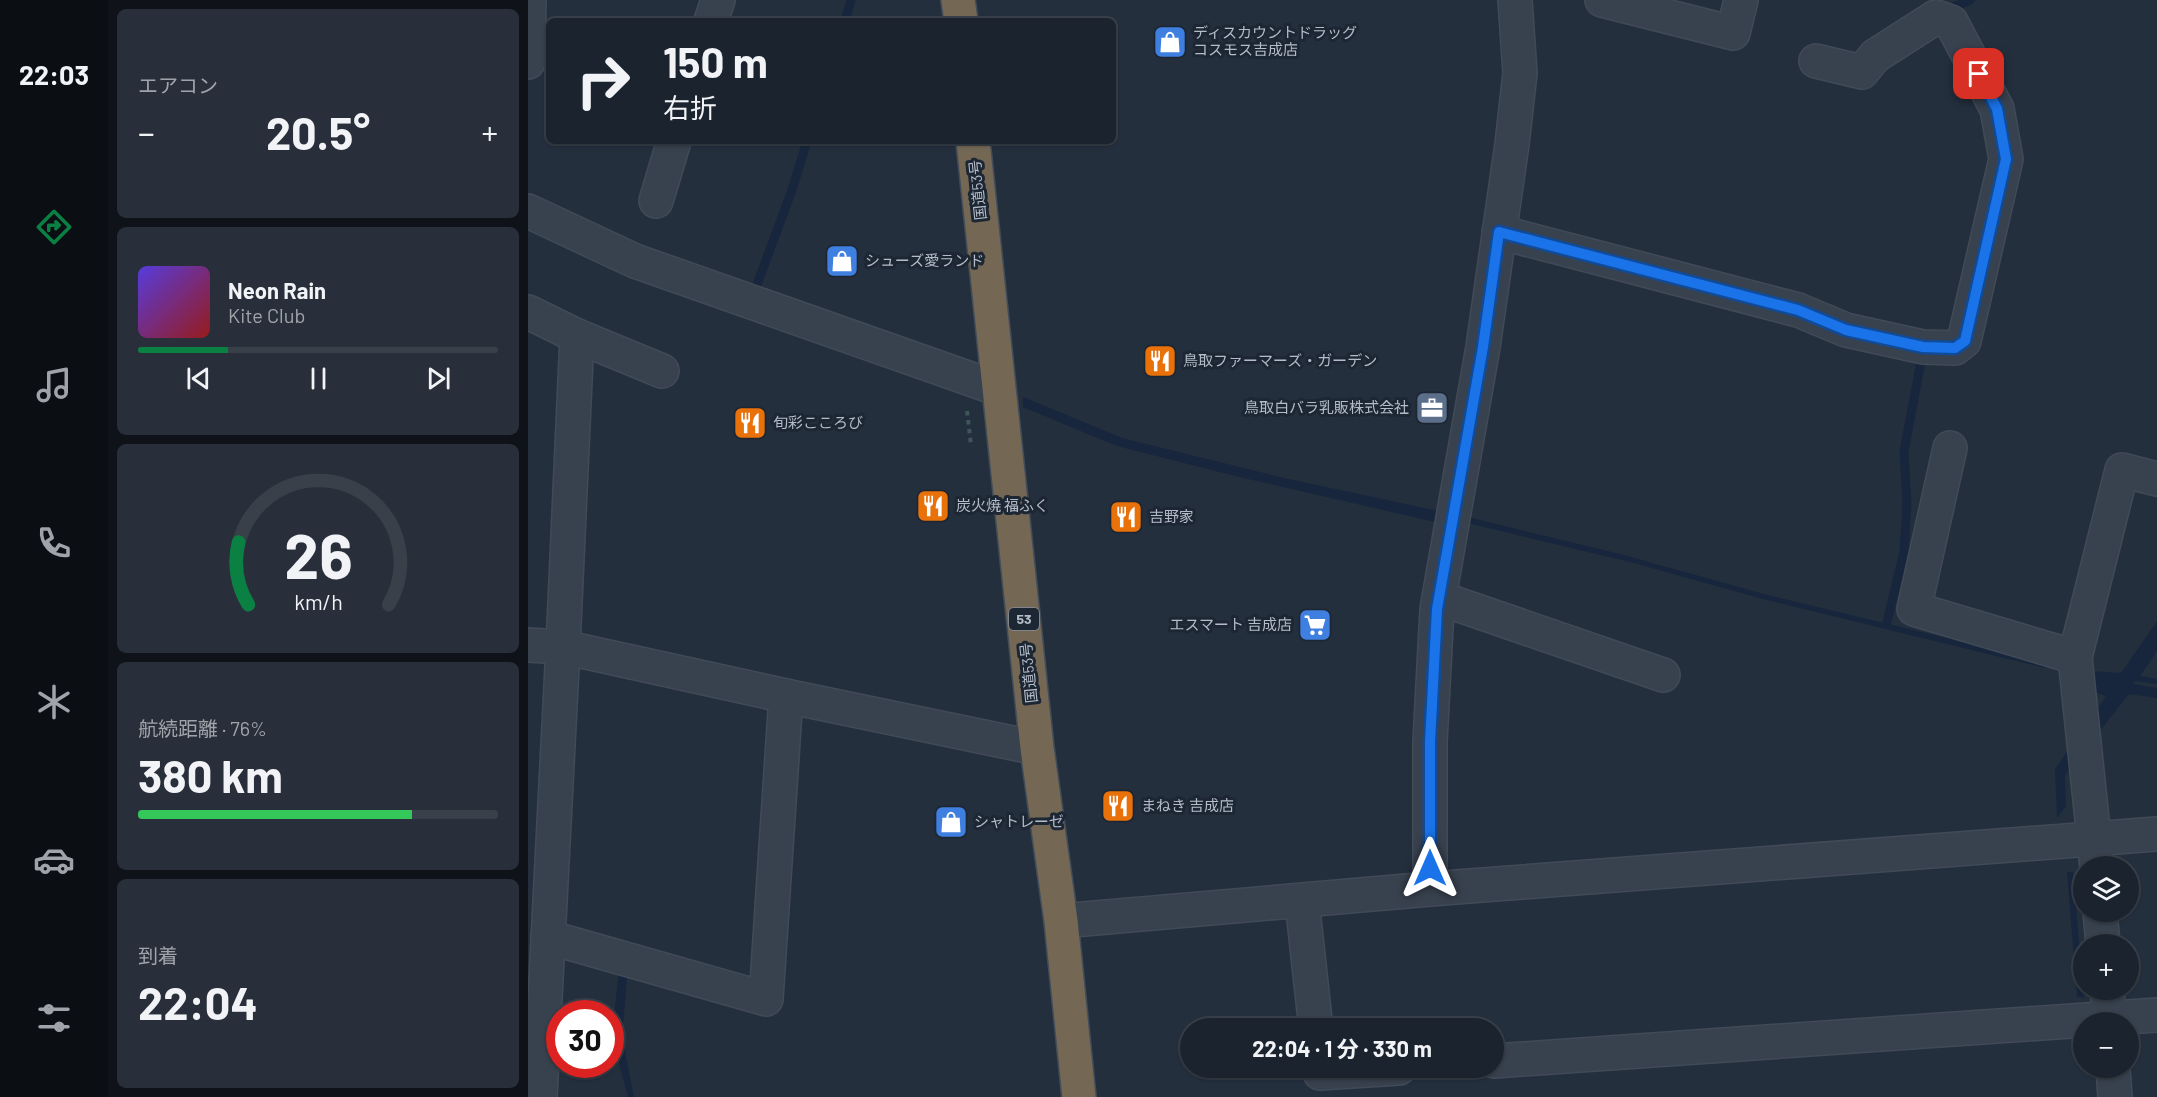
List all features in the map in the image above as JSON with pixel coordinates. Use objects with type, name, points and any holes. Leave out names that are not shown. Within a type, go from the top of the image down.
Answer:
[{"type":"highway","points":[[958,0],[961,18]]},
{"type":"highway","name":"国道53号","points":[[973,144],[1037,748],[1061,921],[1079,1097]]},
{"type":"street","points":[[528,62],[529,0]]},
{"type":"street","points":[[712,18],[718,0]]},
{"type":"street","points":[[1430,890],[1430,742],[1439,598],[1483,347],[1512,144],[1520,73],[1515,0]]},
{"type":"street","points":[[1602,0],[1733,33],[1741,0]]},
{"type":"street","points":[[1499,232],[1798,310],[1846,330],[1923,347],[1955,348],[1965,341],[2006,159],[1997,109],[1951,22],[1936,17],[1875,56],[1862,72],[1816,61]]},
{"type":"street","points":[[528,76],[546,79]]},
{"type":"street","points":[[656,201],[673,144]]},
{"type":"street","points":[[528,211],[635,261],[999,388]]},
{"type":"street","points":[[528,312],[576,336],[662,371]]},
{"type":"street","points":[[540,1097],[576,336]]},
{"type":"street","points":[[1950,448],[1914,609],[2075,657]]},
{"type":"street","points":[[2096,853],[2075,657],[2122,470],[2157,479]]},
{"type":"street","points":[[1439,598],[1663,675]]},
{"type":"street","points":[[528,645],[563,647],[1037,748]]},
{"type":"street","points":[[548,937],[766,999],[786,696]]},
{"type":"street","points":[[1061,921],[1430,890],[2096,853],[2157,834]]},
{"type":"street","points":[[1302,901],[1315,1018]]},
{"type":"street","points":[[1504,1060],[2109,1011],[2157,1015]]},
{"type":"street","points":[[2114,1078],[2115,1097]]},
{"type":"water","points":[[1023,397],[1122,438],[1284,478],[1476,519],[1620,554],[1764,594],[2046,662],[2045,668],[1759,598],[1634,563],[1463,522],[1435,522],[1117,446],[1023,407]]},
{"type":"water","points":[[2157,621],[2157,651],[2140,676],[2157,679],[2157,684],[2135,681],[2133,684],[2157,688],[2157,698],[2129,694],[2065,775],[2066,806],[2057,818],[2055,769],[2106,696],[2092,691],[2090,671],[2121,673]]},
{"type":"water","points":[[2067,872],[2073,872],[2073,922],[2077,922],[2078,934],[2073,934],[2073,947]]},
{"type":"water","points":[[619,968],[628,968],[624,1014],[624,1000],[616,1000]]},
{"type":"water","points":[[624,1047],[634,1097],[628,1097],[623,1078]]},
{"type":"waterway","points":[[846,18],[851,0]]},
{"type":"waterway","points":[[1954,14],[1951,8],[1970,0]]},
{"type":"waterway","points":[[754,293],[793,187],[806,144]]},
{"type":"waterway","points":[[1887,622],[1904,552],[1907,503],[1904,452],[1922,356],[1925,356]]},
{"type":"place","name":"ディスカウントドラッグ コスモス吉成店","points":[[1170,42]]},
{"type":"place","name":"シューズ愛ランド","points":[[842,261]]},
{"type":"place","name":"鳥取ファーマーズ・ガーデン","points":[[1160,361]]},
{"type":"place","name":"鳥取白バラ乳販株式会社","points":[[1432,408]]},
{"type":"place","name":"旬彩こころび","points":[[750,423]]},
{"type":"place","name":"炭火焼 福ふく","points":[[933,506]]},
{"type":"place","name":"吉野家","points":[[1126,517]]},
{"type":"place","name":"エスマート 吉成店","points":[[1315,625]]},
{"type":"place","name":"まねき 吉成店","points":[[1118,806]]},
{"type":"place","name":"シャトレーゼ","points":[[951,822]]},
{"type":"route","points":[[1430,868],[1430,742],[1437,609],[1483,347],[1499,232],[1798,310],[1846,330],[1923,347],[1955,348],[1965,341],[2006,159],[1997,109],[1979,74]]}]
